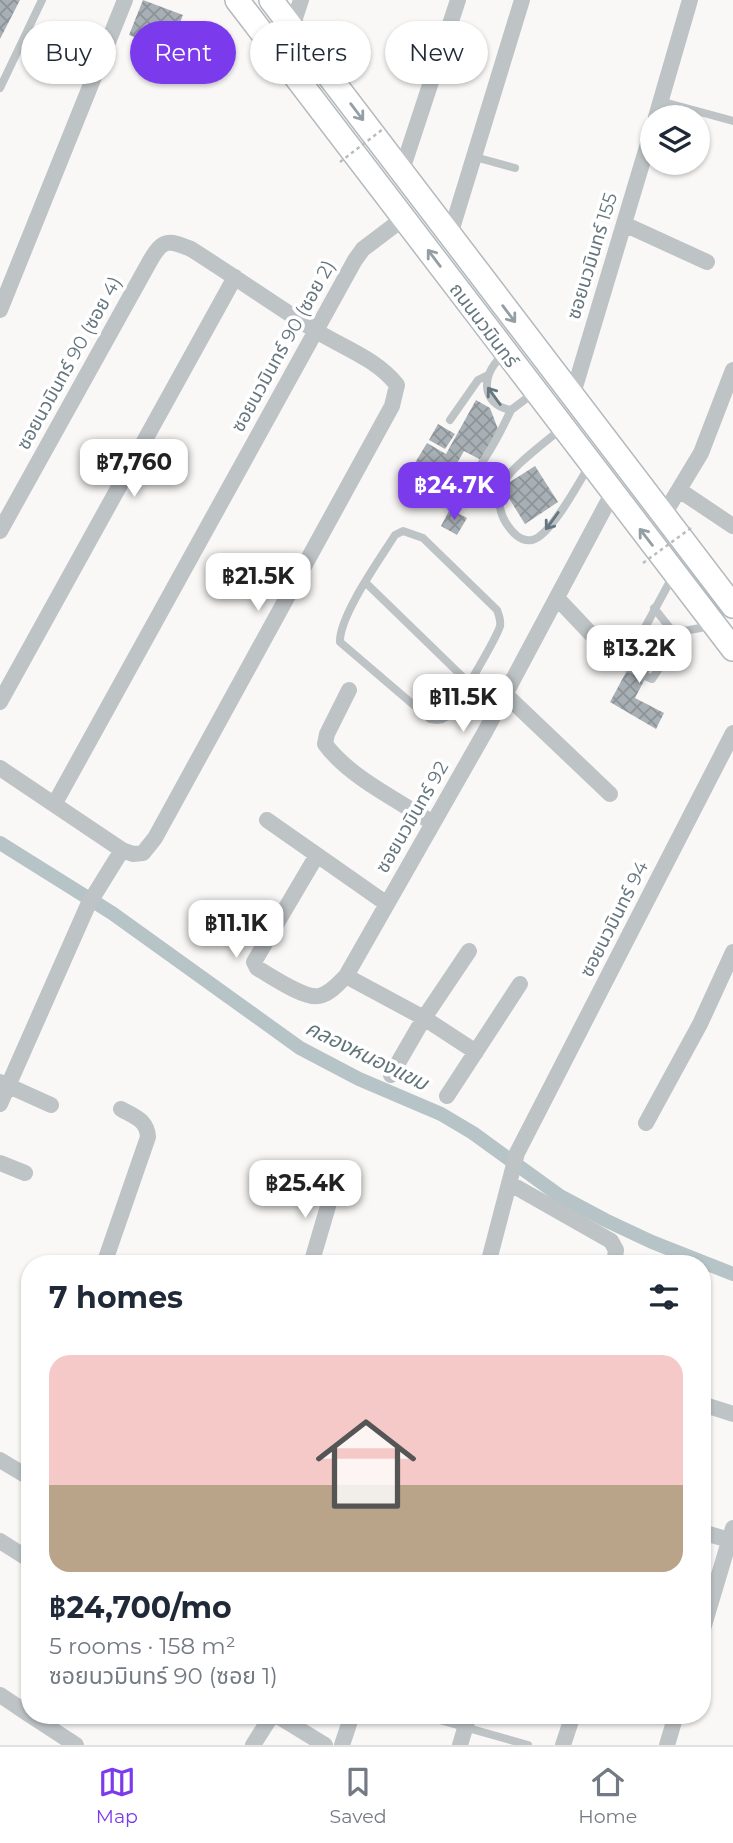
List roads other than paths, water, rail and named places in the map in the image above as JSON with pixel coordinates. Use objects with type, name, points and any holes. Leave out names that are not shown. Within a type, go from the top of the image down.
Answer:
[{"type":"main road","name":"ถนนนวมินทร์","points":[[237,0],[733,649]]},
{"type":"main road","name":"ถนนนวมินทร์","points":[[271,0],[287,21]]},
{"type":"main road","name":"ถนนนวมินทร์","points":[[336,84],[733,606]]},
{"type":"street","points":[[1,306],[125,0]]},
{"type":"street","points":[[294,21],[302,0]]},
{"type":"street","points":[[402,170],[458,0]]},
{"type":"street","points":[[450,235],[522,0]]},
{"type":"street","points":[[659,105],[690,0]]},
{"type":"street","name":"ซอยนวมินทร์ 155","points":[[572,397],[640,170]]},
{"type":"street","name":"ซอยนวมินทร์ 90 (ซอย 2)","points":[[55,803],[315,330],[363,249],[404,218]]},
{"type":"street","points":[[624,224],[707,262]]},
{"type":"street","name":"ซอยนวมินทร์ 90 (ซอย 4)","points":[[0,531],[156,249],[165,242],[174,242],[191,249],[235,277]]},
{"type":"street","points":[[0,702],[235,277],[315,330],[388,373],[397,385],[393,406],[156,838],[144,853],[134,854],[122,850],[0,768]]},
{"type":"street","points":[[663,516],[701,453],[733,370]]},
{"type":"street","points":[[679,490],[733,526]]},
{"type":"street","name":"ซอยนวมินทร์ 92","points":[[317,855],[254,962],[257,968],[309,996],[321,996],[334,989],[346,976],[503,699],[612,494]]},
{"type":"street","points":[[556,598],[592,635]]},
{"type":"street","points":[[349,690],[327,734],[325,744],[334,756],[363,778],[433,823]]},
{"type":"street","points":[[503,699],[610,794]]},
{"type":"street","name":"ซอยนวมินทร์ 94","points":[[490,1255],[517,1153],[733,733]]},
{"type":"street","points":[[267,820],[387,904]]},
{"type":"street","points":[[0,1104],[4,1084],[92,898],[122,850]]},
{"type":"street","points":[[391,1074],[424,1018],[469,951]]},
{"type":"street","points":[[646,1123],[700,1024],[733,952]]},
{"type":"street","points":[[346,976],[424,1018],[476,1052]]},
{"type":"street","points":[[447,1096],[520,984]]},
{"type":"street","points":[[4,1084],[51,1105]]},
{"type":"street","points":[[107,1255],[148,1137],[148,1127],[142,1120],[121,1109]]},
{"type":"street","points":[[0,1163],[26,1173]]},
{"type":"street","points":[[510,1180],[611,1241],[616,1250],[615,1255]]},
{"type":"street","points":[[314,1255],[334,1186]]},
{"type":"street","points":[[711,1407],[733,1414]]},
{"type":"street","points":[[0,1460],[21,1472]]},
{"type":"street","points":[[711,1533],[731,1534],[711,1602]]},
{"type":"street","points":[[0,1541],[21,1554]]},
{"type":"street","points":[[0,1696],[21,1709]]},
{"type":"street","points":[[44,1724],[76,1745]]},
{"type":"street","points":[[253,1745],[268,1724]]},
{"type":"street","points":[[289,1724],[325,1745]]},
{"type":"street","points":[[342,1745],[349,1724]]},
{"type":"street","points":[[460,1745],[466,1724]]},
{"type":"street","points":[[563,1745],[570,1724]]},
{"type":"street","points":[[667,1745],[673,1724]]},
{"type":"lane","points":[[0,88],[42,0]]},
{"type":"lane","points":[[710,117],[733,121]]},
{"type":"lane","points":[[475,157],[515,168]]},
{"type":"lane","points":[[506,354],[493,364],[487,387],[490,396],[500,406],[511,410]]},
{"type":"lane","points":[[450,420],[478,380],[488,375]]},
{"type":"lane","points":[[449,500],[480,468],[511,410],[535,392]]},
{"type":"lane","points":[[562,428],[508,475],[500,488],[501,516],[507,525],[517,536],[525,539],[539,537],[549,528],[590,464]]},
{"type":"lane","points":[[402,531],[423,538],[497,610],[498,630],[469,682],[449,715],[440,720],[430,719],[340,642],[340,634],[366,583],[395,535],[402,531]]},
{"type":"lane","points":[[674,574],[624,663],[626,668],[652,679],[684,631],[714,625]]},
{"type":"lane","points":[[366,583],[469,682],[503,699]]},
{"type":"lane","points":[[654,608],[678,638]]},
{"type":"lane","points":[[472,1724],[528,1745]]},
{"type":"waterway","name":"คลองหนองแขม","points":[[0,843],[112,913],[300,1048],[359,1079],[441,1114],[473,1133],[560,1196],[605,1220],[685,1255]]},
{"type":"waterway","name":"คลองหนองแขม","points":[[711,1265],[733,1274]]}]
